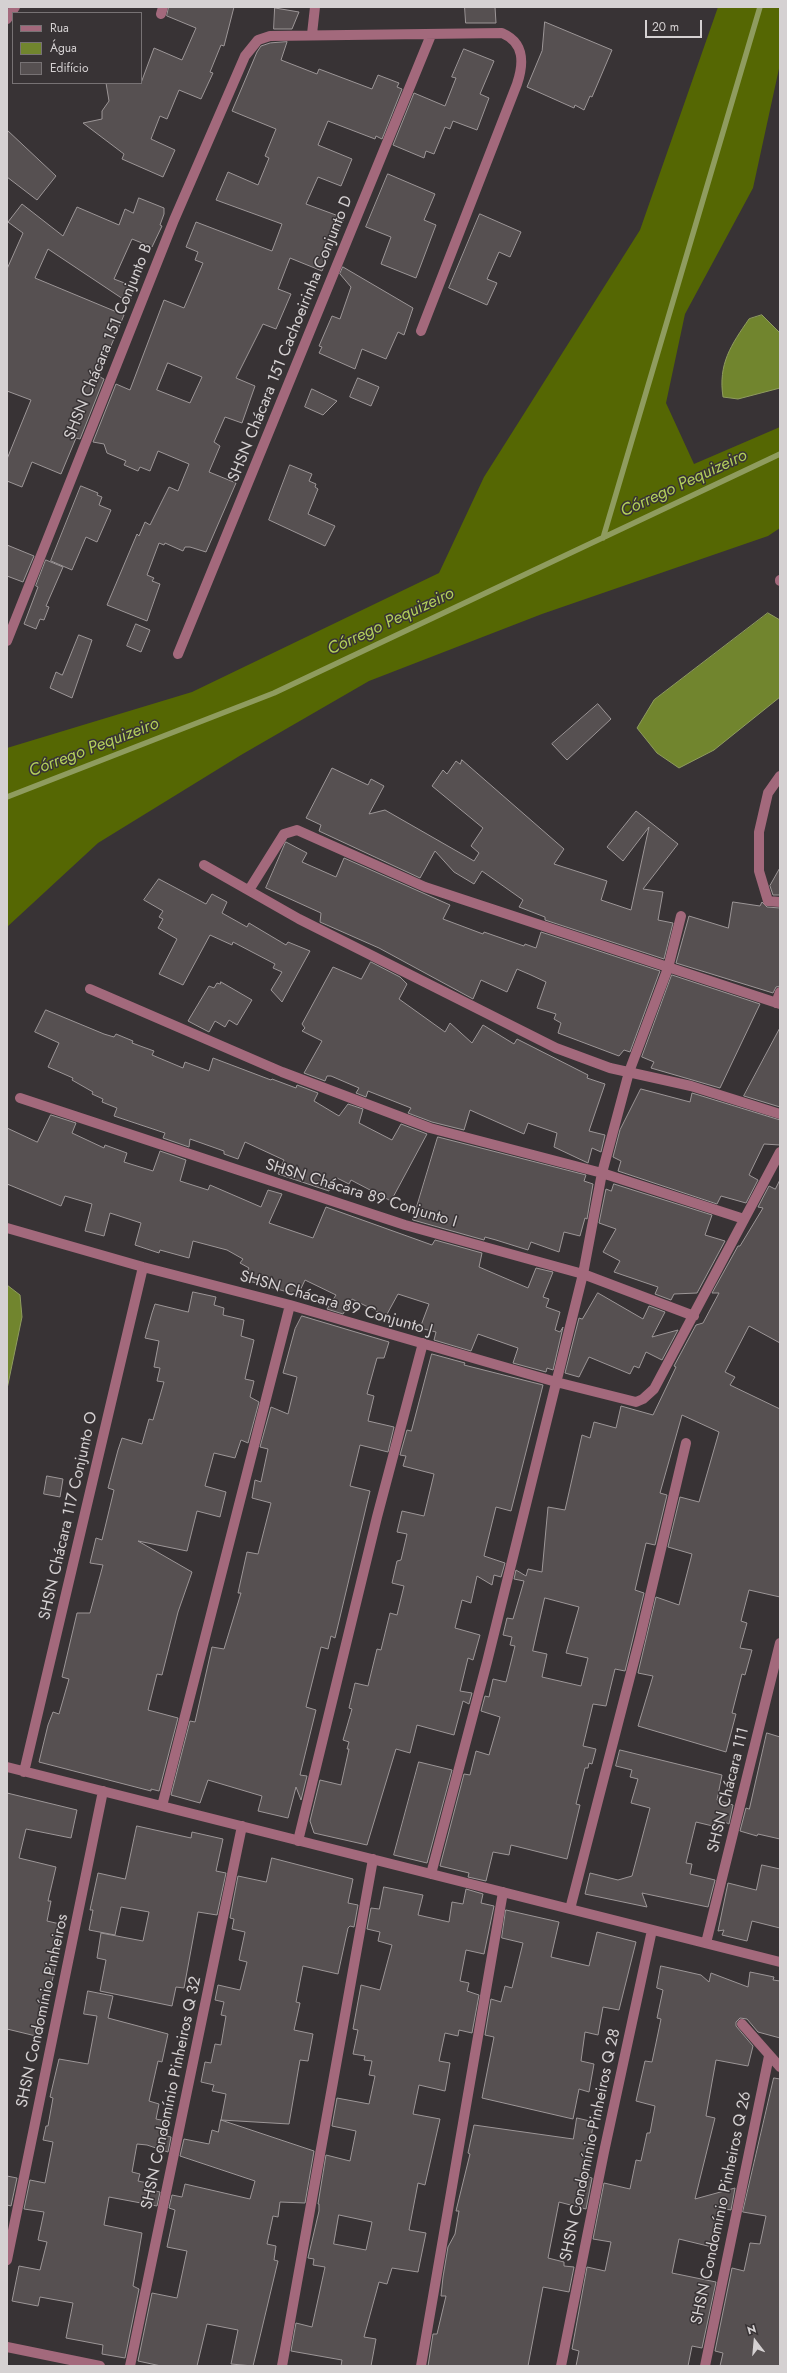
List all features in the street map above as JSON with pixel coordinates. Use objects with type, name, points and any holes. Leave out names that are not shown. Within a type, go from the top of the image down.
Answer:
[{"type":"street","points":[[7,19],[15,7]]},
{"type":"street","points":[[312,34],[315,7]]},
{"type":"street","name":"SHSN Chácara 151 Conjunto B","points":[[7,641],[174,220],[246,56],[258,40],[270,36],[312,34],[432,35],[502,33],[510,37],[518,45],[522,54],[522,67],[421,330]]},
{"type":"street","name":"SHSN Chácara 151 Cachoeirinha Conjunto D","points":[[178,654],[432,35]]},
{"type":"street","points":[[780,776],[768,793],[759,832],[759,872],[768,901],[780,902]]},
{"type":"street","points":[[249,890],[284,834],[297,830],[425,887],[778,1003],[780,992]]},
{"type":"street","points":[[204,865],[299,919],[556,1048],[610,1068],[692,1086],[780,1114]]},
{"type":"street","points":[[431,1874],[487,1662],[583,1274],[602,1172],[630,1072],[668,968],[681,916]]},
{"type":"street","points":[[90,989],[282,1072],[430,1128],[602,1172],[744,1219]]},
{"type":"street","name":"SHSN Chácara 89 Conjunto I","points":[[20,1098],[405,1225],[583,1274],[694,1316]]},
{"type":"street","points":[[694,1316],[780,1152]]},
{"type":"street","name":"SHSN Chácara 89 Conjunto J","points":[[7,1228],[143,1267],[290,1305],[556,1382],[636,1402],[643,1399],[654,1389],[694,1316]]},
{"type":"street","name":"SHSN Chácara 117 Conjunto O","points":[[24,1772],[143,1267]]},
{"type":"street","points":[[162,1806],[290,1305]]},
{"type":"street","points":[[298,1841],[377,1517],[423,1343]]},
{"type":"street","points":[[570,1909],[640,1638],[686,1443]]},
{"type":"street","name":"SHSN Chácara 111","points":[[706,1943],[780,1643]]},
{"type":"street","points":[[7,1767],[780,1962]]},
{"type":"street","name":"SHSN Condomínio Pinheiros","points":[[7,2260],[103,1792]]},
{"type":"street","name":"SHSN Condomínio Pinheiros Q 32","points":[[130,2366],[242,1826]]},
{"type":"street","points":[[282,2366],[374,1859]]},
{"type":"street","points":[[421,2366],[503,1892]]},
{"type":"street","name":"SHSN Condomínio Pinheiros Q 28","points":[[561,2366],[604,2152],[652,1930]]},
{"type":"street","points":[[742,2024],[768,2056],[780,2067]]},
{"type":"street","name":"SHSN Condomínio Pinheiros Q 26","points":[[705,2366],[768,2056]]},
{"type":"street","points":[[7,2347],[58,2362],[100,2366]]},
{"type":"shaded area","points":[[718,7],[780,7],[780,64],[753,188],[685,314],[666,403],[694,464],[780,427],[780,528],[768,536],[542,614],[369,681],[241,755],[98,843],[7,927],[7,748],[192,692],[439,573],[484,477],[640,230]]},
{"type":"water","points":[[762,315],[780,333],[780,388],[738,399],[723,397],[722,375],[727,355],[749,319]]},
{"type":"water","points":[[768,613],[780,620],[780,697],[714,750],[679,768],[657,753],[637,728],[654,700]]},
{"type":"water","points":[[7,1285],[20,1295],[22,1317],[7,1389]]},
{"type":"building","points":[[169,7],[234,7],[224,46],[221,45],[210,72],[213,73],[201,99],[179,90],[167,119],[160,116],[151,139],[175,150],[163,177],[122,159],[124,154],[83,123],[102,119],[102,111],[109,101],[106,84],[142,84],[154,48],[182,60],[196,28],[167,16]]},
{"type":"building","points":[[465,7],[495,7],[496,23],[466,23]]},
{"type":"building","points":[[275,8],[299,12],[292,29],[274,29]]},
{"type":"building","points":[[545,22],[612,50],[592,97],[590,96],[584,110],[575,105],[574,108],[527,87],[542,51]]},
{"type":"building","points":[[287,42],[281,60],[317,74],[319,69],[372,89],[378,75],[399,83],[397,87],[402,89],[382,139],[376,136],[375,139],[328,121],[318,145],[352,159],[341,186],[318,177],[306,204],[344,218],[322,271],[290,258],[278,289],[291,294],[276,329],[263,324],[236,378],[255,386],[242,423],[225,417],[214,442],[220,446],[209,472],[236,483],[206,552],[190,547],[185,547],[183,551],[165,543],[164,545],[159,543],[147,575],[154,578],[152,581],[160,584],[147,621],[107,605],[137,534],[139,536],[145,522],[150,525],[169,487],[178,491],[189,464],[158,451],[150,471],[140,467],[138,471],[124,465],[126,461],[107,453],[104,444],[93,442],[116,384],[130,390],[164,300],[184,308],[203,263],[195,260],[198,252],[186,247],[196,222],[272,251],[282,224],[216,200],[228,172],[258,185],[269,158],[265,156],[276,129],[232,111],[257,52],[261,46],[270,43]],"holes":[[[168,363],[202,377],[190,403],[157,390]]]},
{"type":"building","points":[[464,49],[494,61],[480,94],[489,98],[477,130],[453,121],[450,129],[445,127],[434,154],[426,151],[424,158],[393,145],[414,93],[445,106],[456,78],[452,77]]},
{"type":"building","points":[[7,130],[56,176],[37,200],[7,177]]},
{"type":"building","points":[[388,174],[435,194],[424,220],[436,225],[416,278],[381,264],[391,237],[366,227]]},
{"type":"building","points":[[139,198],[164,208],[164,214],[160,225],[162,226],[152,247],[132,239],[114,279],[135,287],[129,303],[48,249],[35,278],[124,315],[102,367],[100,377],[104,379],[80,439],[76,438],[61,474],[32,462],[22,487],[7,481],[7,459],[31,400],[7,391],[7,269],[23,233],[8,222],[22,204],[63,236],[77,207],[119,225],[125,209],[133,213]]},
{"type":"building","points":[[480,214],[521,232],[510,257],[499,252],[487,279],[497,283],[487,305],[449,288]]},
{"type":"building","points":[[343,267],[413,308],[404,335],[398,332],[386,359],[362,349],[355,369],[319,353],[322,347],[319,346],[332,316],[340,319],[351,287],[340,274]]},
{"type":"building","points":[[358,378],[379,387],[371,406],[350,397]]},
{"type":"building","points":[[312,389],[337,401],[323,415],[305,407]]},
{"type":"building","points":[[290,465],[312,474],[309,481],[316,484],[315,487],[318,489],[308,514],[335,526],[325,546],[269,520]]},
{"type":"building","points":[[81,486],[98,493],[97,495],[102,497],[99,505],[111,510],[97,542],[86,537],[72,570],[51,561]]},
{"type":"building","points":[[7,545],[34,556],[23,582],[7,576]]},
{"type":"building","points":[[46,560],[63,567],[46,606],[49,607],[44,620],[40,619],[36,629],[24,624],[38,587],[36,586]]},
{"type":"building","points":[[136,624],[150,630],[141,652],[127,646]]},
{"type":"building","points":[[79,635],[92,640],[72,698],[50,688],[56,672],[62,675]]},
{"type":"building","points":[[598,704],[611,719],[567,760],[552,744]]},
{"type":"building","points":[[462,760],[564,849],[554,864],[607,881],[601,900],[631,910],[649,827],[623,861],[607,847],[636,811],[678,844],[643,889],[663,892],[658,920],[673,923],[664,959],[545,920],[545,917],[519,907],[523,900],[482,871],[474,884],[454,872],[435,851],[420,878],[319,831],[321,825],[306,818],[332,768],[368,785],[371,779],[384,786],[369,814],[385,810],[474,861],[479,853],[471,846],[483,828],[432,786],[443,770],[447,774],[456,761],[460,764]]},
{"type":"building","points":[[286,842],[307,853],[302,862],[336,877],[344,858],[450,905],[443,919],[483,934],[484,932],[524,946],[525,944],[536,948],[541,932],[660,971],[630,1052],[624,1050],[619,1056],[558,1033],[561,1023],[554,1019],[556,1014],[537,1008],[546,982],[517,969],[507,992],[481,980],[473,999],[379,948],[320,922],[321,913],[266,888]]},
{"type":"building","points":[[780,868],[780,895],[773,895],[770,886]]},
{"type":"building","points":[[159,879],[206,904],[212,894],[227,902],[222,913],[247,927],[249,923],[286,945],[288,942],[310,951],[282,1002],[271,990],[282,972],[273,968],[275,964],[233,942],[232,945],[210,935],[183,985],[159,974],[177,939],[158,928],[163,919],[159,917],[163,911],[144,900]]},
{"type":"building","points":[[733,902],[760,906],[762,902],[767,907],[780,908],[780,986],[776,987],[773,993],[676,963],[689,916],[728,928]]},
{"type":"building","points":[[371,962],[400,977],[407,984],[399,999],[445,1032],[450,1023],[472,1043],[483,1025],[514,1044],[517,1039],[588,1075],[587,1078],[605,1084],[589,1131],[605,1135],[601,1152],[592,1148],[588,1163],[554,1147],[557,1133],[528,1123],[524,1134],[470,1110],[464,1130],[432,1122],[408,1113],[411,1108],[368,1091],[366,1097],[356,1093],[359,1088],[331,1076],[327,1076],[325,1081],[304,1073],[322,1041],[302,1031],[305,1028],[302,1024],[333,967],[361,979]]},
{"type":"building","points":[[672,975],[760,1004],[720,1088],[651,1068],[654,1062],[642,1057]]},
{"type":"building","points":[[221,982],[252,1000],[237,1025],[229,1020],[225,1027],[215,1021],[209,1032],[188,1021],[209,986],[214,988],[217,983],[220,984]]},
{"type":"building","points":[[46,1010],[104,1034],[114,1037],[116,1034],[133,1041],[132,1043],[154,1051],[152,1055],[183,1068],[185,1062],[209,1071],[213,1058],[271,1080],[272,1079],[296,1088],[297,1085],[318,1093],[314,1101],[339,1116],[348,1104],[363,1109],[359,1123],[392,1140],[401,1124],[427,1134],[391,1201],[351,1180],[349,1184],[337,1178],[329,1191],[278,1174],[284,1160],[245,1142],[238,1159],[224,1154],[224,1151],[190,1139],[189,1147],[163,1138],[165,1133],[114,1116],[117,1108],[102,1102],[103,1099],[92,1094],[93,1092],[72,1080],[73,1078],[48,1067],[59,1043],[35,1032]]},
{"type":"building","points":[[780,1028],[780,1107],[744,1096]]},
{"type":"building","points":[[641,1089],[690,1102],[692,1093],[780,1120],[780,1145],[764,1144],[749,1175],[758,1180],[746,1203],[721,1196],[717,1204],[618,1171],[621,1161],[613,1157],[620,1130]]},
{"type":"building","points":[[51,1115],[76,1123],[72,1133],[104,1148],[105,1145],[127,1153],[124,1162],[153,1171],[160,1151],[186,1160],[180,1181],[208,1190],[210,1185],[261,1207],[268,1190],[282,1194],[269,1223],[313,1238],[326,1207],[432,1245],[435,1240],[482,1253],[479,1267],[528,1288],[536,1268],[553,1272],[543,1297],[549,1299],[546,1307],[560,1312],[555,1330],[560,1332],[563,1327],[553,1370],[547,1368],[546,1372],[513,1363],[518,1348],[478,1334],[471,1351],[434,1340],[436,1332],[420,1328],[429,1304],[398,1294],[386,1316],[352,1299],[343,1314],[327,1309],[336,1295],[305,1280],[298,1295],[270,1287],[269,1288],[253,1282],[242,1281],[249,1268],[240,1263],[243,1259],[227,1250],[193,1241],[189,1258],[160,1250],[159,1253],[135,1245],[141,1223],[110,1213],[104,1236],[85,1231],[92,1204],[65,1196],[61,1206],[7,1184],[7,1128],[37,1142]]},
{"type":"building","points":[[438,1137],[586,1175],[584,1181],[593,1184],[587,1219],[585,1218],[580,1236],[564,1232],[559,1252],[531,1242],[528,1250],[485,1237],[484,1240],[413,1220]]},
{"type":"building","points":[[780,1180],[780,1343],[749,1326],[725,1372],[735,1377],[730,1385],[780,1409],[780,1597],[749,1590],[741,1621],[747,1623],[740,1648],[752,1650],[745,1675],[742,1674],[732,1713],[736,1714],[726,1752],[638,1726],[653,1676],[638,1673],[656,1597],[679,1605],[692,1554],[668,1547],[680,1497],[699,1502],[719,1432],[682,1415],[660,1493],[667,1495],[655,1545],[646,1543],[635,1590],[644,1593],[625,1671],[615,1669],[606,1706],[593,1704],[583,1746],[596,1749],[592,1764],[589,1763],[588,1768],[585,1768],[576,1804],[580,1805],[567,1859],[511,1845],[509,1855],[493,1852],[486,1881],[468,1877],[469,1873],[440,1866],[464,1774],[470,1775],[476,1751],[489,1755],[500,1717],[481,1711],[485,1696],[489,1697],[493,1679],[506,1682],[515,1646],[510,1645],[512,1637],[503,1635],[507,1618],[513,1619],[524,1581],[514,1579],[516,1570],[526,1576],[528,1569],[542,1572],[548,1507],[565,1510],[582,1435],[590,1438],[594,1422],[616,1428],[621,1406],[653,1415],[676,1367],[674,1366],[696,1325],[703,1323],[719,1293],[712,1293],[738,1246],[740,1246],[763,1208],[758,1207],[769,1186],[775,1189]],"holes":[[[545,1598],[579,1607],[566,1653],[588,1658],[581,1686],[542,1677],[547,1654],[533,1651]]]},
{"type":"building","points":[[614,1184],[712,1215],[705,1235],[725,1241],[697,1293],[674,1294],[671,1300],[655,1294],[658,1287],[614,1272],[620,1261],[603,1252],[616,1229],[599,1223],[606,1189],[611,1191]]},
{"type":"building","points":[[193,1292],[216,1297],[214,1305],[224,1308],[223,1315],[244,1320],[241,1336],[254,1340],[245,1379],[254,1381],[250,1397],[259,1402],[248,1443],[241,1440],[235,1458],[214,1453],[205,1486],[226,1492],[220,1517],[197,1511],[187,1551],[138,1541],[192,1572],[178,1612],[162,1675],[157,1674],[148,1710],[178,1718],[159,1791],[151,1789],[151,1791],[39,1762],[48,1725],[53,1712],[59,1714],[69,1679],[62,1677],[77,1613],[90,1613],[103,1565],[90,1563],[96,1538],[102,1540],[114,1490],[108,1488],[118,1450],[122,1438],[142,1444],[149,1419],[153,1420],[164,1382],[157,1381],[160,1368],[154,1367],[159,1341],[145,1338],[152,1313],[155,1304],[188,1312]]},
{"type":"building","points":[[598,1293],[643,1319],[649,1306],[665,1312],[652,1337],[678,1330],[662,1360],[646,1352],[639,1368],[634,1366],[630,1374],[589,1357],[579,1377],[565,1373],[579,1318],[582,1319]]},
{"type":"building","points":[[302,1316],[389,1342],[384,1358],[377,1358],[367,1394],[374,1396],[368,1421],[394,1427],[388,1452],[360,1445],[350,1486],[370,1491],[335,1638],[331,1636],[328,1649],[321,1647],[306,1707],[316,1710],[300,1775],[307,1776],[301,1800],[296,1787],[288,1818],[258,1811],[262,1796],[208,1780],[200,1803],[171,1795],[190,1721],[195,1722],[212,1647],[224,1649],[241,1593],[238,1593],[247,1552],[258,1554],[271,1503],[252,1498],[255,1480],[261,1482],[268,1449],[260,1447],[271,1407],[288,1414],[297,1377],[283,1373],[295,1329]]},
{"type":"building","points":[[432,1354],[465,1363],[464,1365],[543,1385],[511,1511],[496,1507],[484,1556],[505,1563],[501,1577],[494,1575],[492,1585],[477,1576],[471,1603],[462,1600],[455,1628],[480,1635],[473,1660],[468,1658],[460,1691],[472,1693],[469,1704],[463,1701],[454,1735],[417,1725],[410,1753],[396,1749],[367,1845],[314,1833],[310,1821],[320,1780],[341,1785],[349,1749],[347,1749],[349,1742],[343,1740],[352,1709],[349,1708],[355,1683],[368,1686],[377,1649],[381,1650],[390,1613],[397,1615],[404,1586],[392,1583],[397,1561],[401,1560],[407,1534],[397,1532],[402,1511],[424,1516],[434,1474],[403,1466],[406,1456],[400,1455],[407,1430],[411,1431]]},
{"type":"building","points":[[47,1476],[63,1479],[60,1497],[44,1494]]},
{"type":"building","points":[[767,1733],[780,1737],[780,1839],[758,1834],[757,1836],[740,1831],[746,1808],[749,1809]]},
{"type":"building","points":[[620,1750],[722,1775],[717,1800],[733,1805],[729,1824],[723,1821],[721,1828],[696,1822],[686,1863],[692,1864],[690,1874],[715,1880],[708,1907],[642,1893],[647,1907],[585,1894],[590,1873],[618,1880],[632,1876],[650,1808],[631,1803],[638,1779],[630,1777],[632,1770],[616,1766]]},
{"type":"building","points":[[419,1762],[452,1770],[427,1863],[394,1855]]},
{"type":"building","points":[[7,1793],[77,1810],[71,1838],[26,1829],[19,1858],[56,1867],[48,1901],[51,1901],[47,1921],[60,1924],[57,1935],[62,1936],[40,2037],[7,2029]]},
{"type":"building","points":[[137,1826],[191,1838],[192,1832],[223,1839],[216,1871],[226,1873],[217,1915],[198,1912],[184,1988],[176,1987],[172,2006],[100,1991],[106,1960],[97,1958],[101,1933],[143,1941],[149,1912],[121,1907],[115,1935],[89,1930],[93,1910],[90,1910],[98,1873],[125,1879]]},
{"type":"building","points":[[272,1858],[353,1879],[348,1903],[358,1905],[354,1927],[350,1926],[348,1928],[338,1974],[303,1966],[296,2002],[300,2003],[294,2030],[313,2034],[308,2061],[300,2060],[289,2124],[221,2120],[226,2094],[212,2091],[214,2085],[201,2082],[205,2062],[211,2063],[215,2044],[221,2045],[226,2016],[221,2015],[224,2002],[215,2000],[218,1985],[240,1990],[247,1962],[239,1960],[245,1932],[232,1929],[234,1919],[230,1918],[238,1876],[266,1882]]},
{"type":"building","points":[[762,1865],[780,1869],[780,1928],[752,1921],[747,1941],[722,1935],[724,1930],[718,1931],[728,1883],[756,1890]]},
{"type":"building","points":[[384,1887],[423,1895],[418,1915],[449,1922],[452,1902],[463,1904],[466,1889],[483,1894],[481,1903],[494,1906],[484,1954],[466,1950],[460,1981],[469,1983],[467,1991],[479,1995],[472,2033],[459,2030],[458,2036],[445,2033],[439,2061],[450,2063],[445,2091],[419,2085],[413,2114],[440,2119],[425,2185],[418,2183],[409,2230],[426,2233],[418,2272],[392,2268],[387,2284],[379,2282],[364,2337],[376,2339],[371,2366],[341,2366],[342,2360],[291,2351],[296,2323],[312,2327],[325,2267],[313,2265],[314,2259],[308,2258],[319,2211],[318,2204],[326,2155],[350,2161],[356,2131],[332,2126],[337,2098],[369,2104],[375,2076],[369,2075],[372,2061],[364,2060],[365,2056],[353,2054],[358,2030],[353,2029],[361,1985],[380,1990],[392,1945],[378,1941],[380,1932],[367,1929],[371,1908],[379,1909]],"holes":[[[339,2215],[372,2222],[366,2250],[334,2244]]]},
{"type":"building","points":[[506,1910],[559,1922],[551,1957],[589,1966],[597,1932],[636,1942],[619,2010],[603,2007],[598,2035],[585,2032],[581,2061],[594,2064],[589,2092],[579,2089],[573,2119],[482,2098],[494,2037],[485,2035],[491,1999],[501,2002],[505,1986],[512,1988],[523,1943],[502,1938]]},
{"type":"building","points":[[661,1966],[701,1975],[709,1982],[711,1973],[748,1987],[750,1972],[774,1977],[773,1980],[780,1981],[780,2038],[758,2032],[747,2019],[740,2018],[736,2022],[736,2026],[753,2046],[748,2066],[716,2060],[706,2116],[715,2118],[695,2199],[735,2188],[731,2210],[720,2208],[712,2247],[679,2239],[672,2273],[716,2282],[702,2348],[692,2346],[688,2366],[576,2366],[579,2351],[572,2349],[587,2267],[605,2271],[611,2242],[593,2239],[604,2183],[630,2189],[636,2160],[641,2161],[647,2133],[650,2133],[655,2106],[636,2101],[645,2061],[652,2062],[661,2019],[657,2018],[663,1990],[657,1988]]},
{"type":"building","points":[[88,1991],[113,1996],[108,2018],[168,2034],[162,2062],[158,2061],[149,2101],[159,2104],[156,2119],[166,2121],[163,2135],[171,2137],[168,2152],[147,2145],[137,2144],[132,2172],[140,2174],[138,2181],[152,2184],[151,2190],[160,2192],[157,2206],[109,2197],[104,2225],[142,2233],[133,2286],[139,2289],[125,2358],[102,2354],[103,2345],[66,2338],[73,2303],[40,2297],[38,2306],[12,2301],[19,2266],[40,2270],[47,2242],[38,2240],[44,2212],[24,2209],[30,2180],[45,2183],[53,2142],[43,2140],[46,2126],[48,2126],[53,2098],[50,2097],[59,2059],[88,2064],[97,2016],[84,2014]]},
{"type":"building","points":[[774,2078],[780,2079],[780,2366],[720,2366],[723,2353],[715,2351],[732,2268],[744,2271],[750,2243],[760,2244],[766,2216],[743,2212]]},
{"type":"building","points":[[577,2118],[594,2122],[583,2175],[592,2178],[586,2209],[559,2202],[548,2258],[564,2262],[564,2266],[574,2267],[569,2292],[543,2287],[528,2366],[428,2366],[433,2334],[437,2334],[446,2296],[441,2296],[443,2277],[448,2247],[455,2234],[459,2211],[456,2211],[470,2154],[468,2153],[474,2125],[573,2139]]},
{"type":"building","points":[[221,2120],[314,2151],[305,2203],[280,2202],[278,2217],[273,2216],[267,2244],[276,2246],[274,2260],[278,2261],[253,2366],[231,2364],[238,2330],[207,2324],[197,2366],[161,2366],[138,2361],[152,2293],[177,2298],[187,2251],[167,2247],[175,2210],[169,2208],[172,2195],[182,2197],[185,2184],[250,2199],[255,2181],[180,2156],[184,2139],[209,2144],[212,2130],[218,2132]]},
{"type":"building","points":[[7,2176],[17,2178],[11,2206],[7,2205]]},
{"type":"waterway","points":[[603,538],[760,7]]},
{"type":"waterway","name":"Córrego Pequizeiro","points":[[7,797],[274,693],[780,454]]}]
